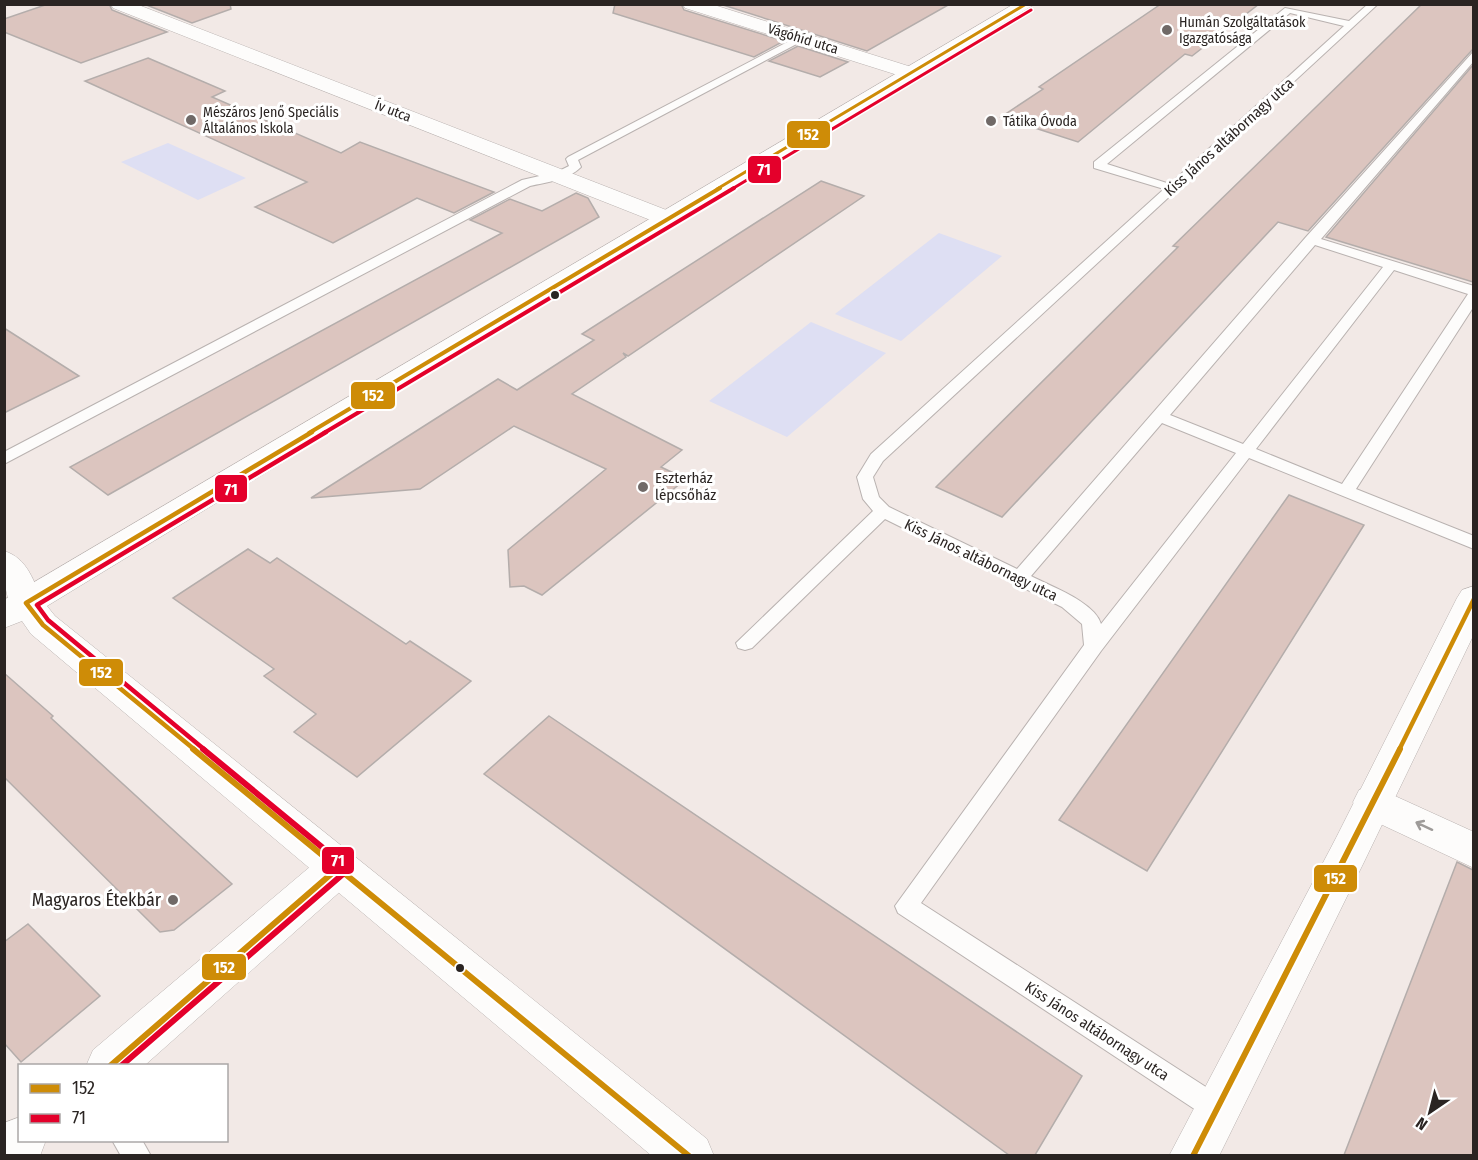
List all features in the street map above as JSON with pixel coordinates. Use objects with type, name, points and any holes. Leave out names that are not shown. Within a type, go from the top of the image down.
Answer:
[{"type":"street","name":"Ív utca","points":[[119,4],[666,218]]},
{"type":"street","name":"Vágóhíd utca","points":[[691,4],[914,74]]},
{"type":"street","points":[[15,610],[666,218],[914,74],[1027,4]]},
{"type":"street","points":[[4,562],[13,572],[15,610]]},
{"type":"street","points":[[1193,1155],[1373,802],[1473,598]]},
{"type":"street","points":[[15,610],[43,625],[690,1155]]},
{"type":"street","points":[[1373,802],[1473,851]]},
{"type":"street","points":[[110,1064],[338,868]]},
{"type":"street","points":[[5,1155],[20,1142]]},
{"type":"lane","name":"Kiss János altábornagy utca","points":[[1217,1109],[906,906],[1094,646],[1091,621],[1068,602],[883,511],[871,499],[865,477],[877,458],[1374,4]]},
{"type":"lane","points":[[1172,188],[1098,165],[1288,10],[1353,25]]},
{"type":"lane","points":[[4,459],[526,183],[561,175],[575,167],[572,159],[801,39]]},
{"type":"lane","points":[[1019,578],[1473,54]]},
{"type":"lane","points":[[1311,240],[1473,293],[1347,492]]},
{"type":"lane","points":[[1094,646],[1248,452],[1391,265]]},
{"type":"lane","points":[[1159,416],[1473,543]]},
{"type":"lane","points":[[745,643],[883,511]]},
{"type":"lane","points":[[127,1142],[138,1155]]},
{"type":"shaded area","points":[[168,143],[246,178],[198,200],[121,162]]},
{"type":"shaded area","points":[[939,233],[1002,256],[901,341],[835,314]]},
{"type":"shaded area","points":[[811,322],[886,353],[787,437],[709,401]]},
{"type":"building","points":[[48,4],[109,4],[112,10],[167,32],[81,63],[4,32],[4,19]]},
{"type":"building","points":[[144,4],[230,4],[231,9],[192,23]]},
{"type":"building","points":[[615,4],[681,4],[684,10],[784,41],[754,57],[613,13]]},
{"type":"building","points":[[720,4],[950,4],[867,51]]},
{"type":"building","points":[[1161,4],[1259,4],[1192,56],[1185,54],[1078,142],[1001,117],[1043,89],[1039,87]]},
{"type":"building","points":[[1422,4],[1473,4],[1473,49],[1308,231],[1278,222],[1002,517],[936,487],[1178,247],[1173,246]]},
{"type":"building","points":[[798,46],[848,62],[820,77],[769,61]]},
{"type":"building","points":[[148,58],[225,91],[212,97],[341,153],[360,142],[494,192],[454,213],[417,198],[333,243],[255,207],[307,182],[85,81]]},
{"type":"building","points":[[1473,65],[1473,282],[1326,237]]},
{"type":"building","name":"Eszterház lépcsőház","points":[[821,181],[864,196],[628,356],[623,353],[626,357],[572,394],[682,450],[661,467],[686,479],[542,595],[524,586],[510,587],[508,550],[606,469],[514,426],[420,489],[311,498],[498,379],[517,390],[594,340],[582,334]]},
{"type":"building","points":[[576,193],[588,198],[599,217],[108,495],[70,467],[502,233],[470,220],[510,199],[542,211]]},
{"type":"building","points":[[4,328],[79,376],[4,413]]},
{"type":"building","points":[[1289,495],[1364,525],[1147,871],[1059,820]]},
{"type":"building","points":[[248,549],[270,563],[277,558],[406,644],[410,641],[471,681],[357,777],[294,732],[316,714],[264,676],[274,669],[173,598]]},
{"type":"building","points":[[4,673],[232,884],[174,930],[160,932],[4,777]]},
{"type":"building","points":[[549,716],[1082,1076],[1035,1155],[1009,1155],[484,774]]},
{"type":"building","points":[[1457,862],[1473,870],[1473,1155],[1344,1155]]},
{"type":"building","points":[[28,924],[100,996],[21,1062],[4,1043],[4,942]]},
{"type":"transit line","name":"152","points":[[689,1156],[43,625],[26,603],[1026,4]]},
{"type":"transit line","name":"71","points":[[123,1064],[343,874],[345,866],[48,620],[37,605],[1031,10]]},
{"type":"transit line","name":"152","points":[[1193,1156],[1350,850],[1474,599]]},
{"type":"transit line","name":"152","points":[[112,1064],[338,868]]},
{"type":"place","name":"Humán Szolgáltatások Igazgatósága","points":[[1167,30]]},
{"type":"place","name":"Mészáros Jenő Speciális Általános Iskola","points":[[191,120]]},
{"type":"place","name":"Tátika Óvoda","points":[[991,121]]},
{"type":"place","name":"Eszterház lépcsőház","points":[[643,487]]},
{"type":"place","name":"Magyaros Étekbár","points":[[173,900]]}]
